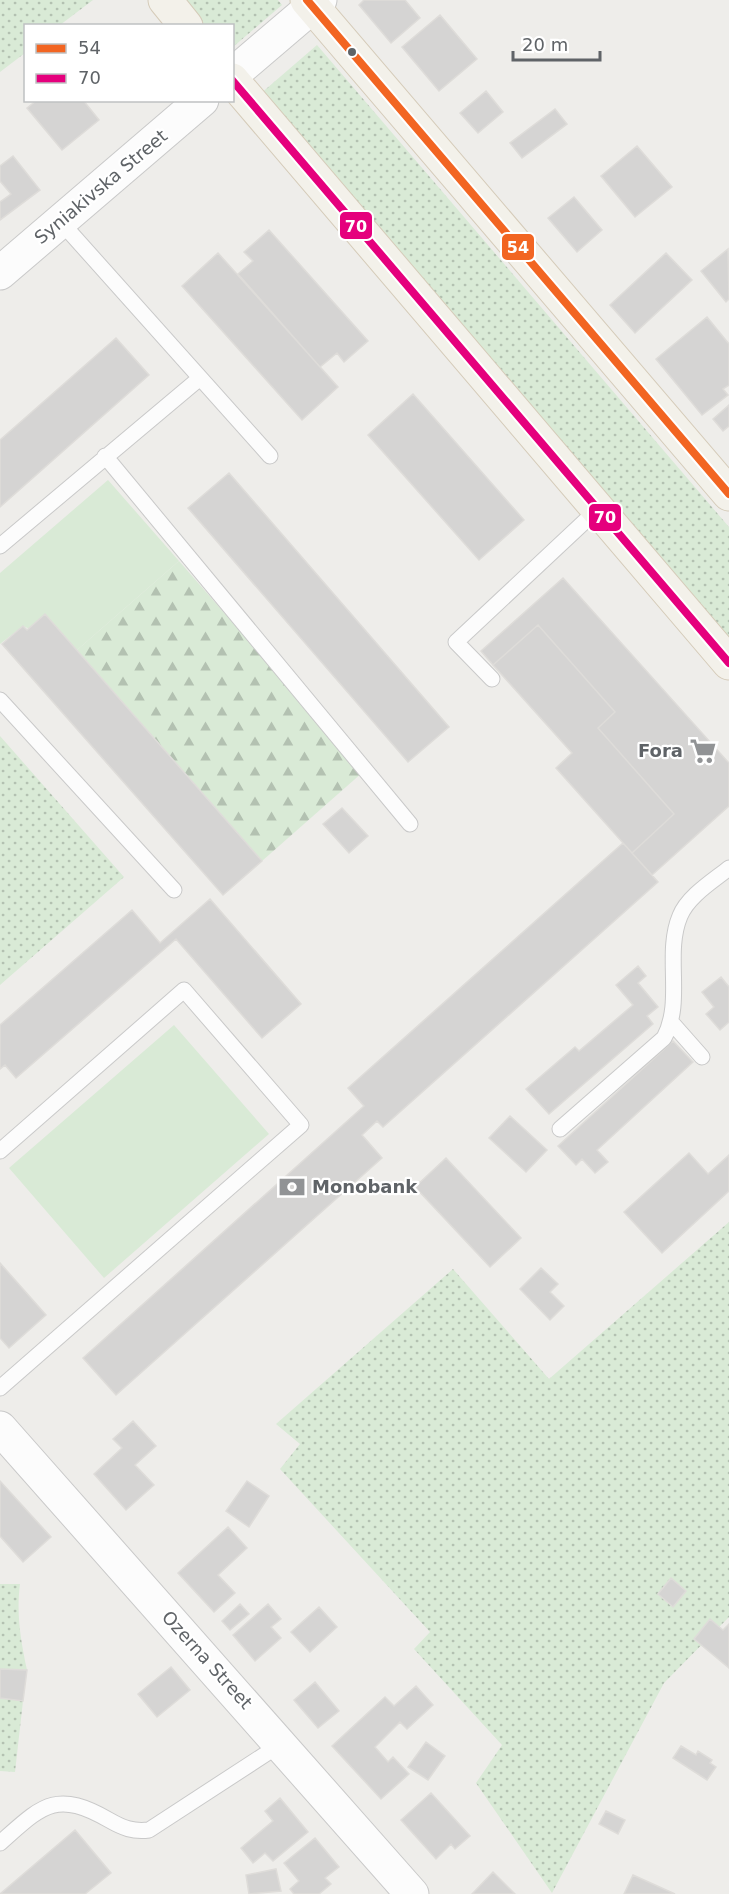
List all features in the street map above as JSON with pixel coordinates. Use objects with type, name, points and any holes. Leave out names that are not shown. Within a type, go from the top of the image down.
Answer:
[{"type":"main road","points":[[165,0],[184,24]]},
{"type":"main road","points":[[313,2],[729,494]]},
{"type":"main road","points":[[234,82],[729,663]]},
{"type":"street","points":[[234,73],[313,2]]},
{"type":"street","name":"Syniakivska Street","points":[[0,273],[200,102]]},
{"type":"street","name":"Ozerna Street","points":[[0,1428],[412,1894]]},
{"type":"lane","points":[[60,221],[270,456]]},
{"type":"lane","points":[[0,546],[200,378]]},
{"type":"lane","points":[[105,456],[410,824]]},
{"type":"lane","points":[[492,679],[456,642],[598,509]]},
{"type":"lane","points":[[0,700],[174,890]]},
{"type":"lane","points":[[560,1129],[664,1038],[672,1023],[675,942],[680,916],[689,901],[729,868]]},
{"type":"lane","points":[[0,1151],[184,990],[301,1125],[0,1388]]},
{"type":"lane","points":[[672,1023],[702,1057]]},
{"type":"lane","points":[[0,1843],[32,1815],[52,1804],[61,1803],[70,1803],[90,1809],[136,1832],[149,1830],[281,1744]]},
{"type":"green space","points":[[0,0],[93,0],[61,24],[24,24],[24,54],[0,72]]},
{"type":"green space","points":[[179,0],[278,0],[282,5],[234,46],[234,24],[199,24]]},
{"type":"green space","points":[[317,45],[729,527],[729,645],[259,95]]},
{"type":"green space","points":[[108,480],[179,561],[77,650],[23,626],[0,644],[0,573]]},
{"type":"green space","points":[[179,561],[363,772],[262,861],[77,650]]},
{"type":"green space","points":[[0,736],[124,877],[0,985]]},
{"type":"green space","points":[[174,1025],[269,1134],[104,1278],[9,1168]]},
{"type":"green space","points":[[729,1222],[729,1617],[664,1683],[552,1893],[476,1783],[502,1745],[414,1649],[430,1632],[280,1469],[300,1444],[276,1424],[453,1269],[549,1379]]},
{"type":"green space","points":[[0,1584],[20,1584],[19,1617],[27,1670],[0,1669]]},
{"type":"green space","points":[[0,1698],[23,1701],[15,1772],[0,1771]]},
{"type":"building","points":[[364,0],[405,0],[420,18],[391,43],[359,5]]},
{"type":"building","points":[[440,15],[477,59],[439,91],[402,47]]},
{"type":"building","points":[[486,91],[503,112],[478,133],[460,113]]},
{"type":"building","points":[[34,102],[85,102],[99,120],[62,150],[27,108]]},
{"type":"building","points":[[555,109],[567,124],[522,158],[510,143]]},
{"type":"building","points":[[637,146],[672,187],[635,217],[601,176]]},
{"type":"building","points":[[13,156],[40,190],[0,220],[0,202],[11,194],[0,181],[0,166]]},
{"type":"building","points":[[574,197],[602,230],[577,252],[548,218]]},
{"type":"building","points":[[269,230],[368,341],[344,362],[337,353],[320,367],[238,274],[253,261],[244,252]]},
{"type":"building","points":[[728,249],[729,299],[726,302],[701,271]]},
{"type":"building","points":[[218,253],[338,387],[302,420],[182,286]]},
{"type":"building","points":[[666,253],[692,280],[635,333],[610,305]]},
{"type":"building","points":[[707,317],[729,344],[729,385],[723,389],[728,395],[702,415],[656,359]]},
{"type":"building","points":[[116,338],[149,375],[0,507],[0,440]]},
{"type":"building","points":[[413,394],[524,520],[479,560],[368,435]]},
{"type":"building","points":[[729,405],[729,426],[723,431],[713,419]]},
{"type":"building","points":[[229,473],[449,727],[408,762],[188,508]]},
{"type":"building","points":[[563,578],[729,763],[729,806],[652,875],[632,853],[674,814],[598,728],[615,712],[538,625],[493,665],[481,651]]},
{"type":"building","points":[[45,614],[262,861],[223,895],[2,644],[23,626],[27,630]]},
{"type":"building","points":[[538,625],[615,712],[598,728],[674,814],[632,853],[556,768],[572,753],[493,665]]},
{"type":"building","points":[[342,808],[368,836],[349,853],[323,824]]},
{"type":"building","points":[[623,843],[658,882],[383,1127],[377,1121],[362,1135],[382,1158],[116,1395],[83,1358],[364,1106],[348,1088]]},
{"type":"building","points":[[210,899],[301,1004],[262,1038],[176,939],[16,1078],[5,1065],[0,1069],[0,1025],[132,910],[160,943]]},
{"type":"building","points":[[638,966],[646,976],[638,983],[658,1007],[647,1016],[653,1024],[549,1114],[526,1089],[575,1047],[579,1051],[633,1005],[616,985]]},
{"type":"building","points":[[721,977],[729,987],[729,1022],[720,1030],[706,1014],[714,1007],[702,992]]},
{"type":"building","points":[[673,1041],[693,1062],[597,1150],[608,1162],[595,1173],[582,1159],[576,1165],[558,1146]]},
{"type":"building","points":[[510,1116],[547,1150],[526,1172],[489,1138]]},
{"type":"building","points":[[689,1153],[708,1174],[729,1155],[729,1191],[662,1253],[624,1212]]},
{"type":"building","points":[[446,1158],[521,1238],[490,1267],[415,1187]]},
{"type":"building","points":[[0,1263],[46,1315],[9,1348],[0,1338]]},
{"type":"building","points":[[541,1268],[558,1284],[550,1292],[564,1306],[550,1320],[520,1289]]},
{"type":"building","points":[[133,1421],[156,1446],[135,1465],[154,1485],[126,1510],[94,1474],[122,1448],[113,1439]]},
{"type":"building","points":[[0,1481],[51,1537],[23,1562],[0,1536]]},
{"type":"building","points":[[247,1481],[269,1496],[249,1527],[226,1511]]},
{"type":"building","points":[[228,1527],[247,1548],[218,1575],[235,1593],[214,1612],[178,1573]]},
{"type":"building","points":[[671,1578],[686,1591],[673,1607],[658,1594]]},
{"type":"building","points":[[240,1604],[249,1614],[230,1630],[222,1621]]},
{"type":"building","points":[[268,1604],[281,1619],[271,1627],[281,1638],[255,1661],[233,1635]]},
{"type":"building","points":[[319,1607],[337,1627],[310,1652],[291,1632]]},
{"type":"building","points":[[710,1619],[723,1630],[729,1624],[729,1668],[694,1639]]},
{"type":"building","points":[[171,1667],[190,1690],[157,1717],[138,1694]]},
{"type":"building","points":[[0,1669],[27,1670],[23,1701],[0,1698]]},
{"type":"building","points":[[315,1682],[339,1711],[318,1728],[294,1700]]},
{"type":"building","points":[[416,1686],[433,1705],[407,1729],[400,1722],[375,1747],[388,1762],[393,1757],[409,1774],[381,1799],[332,1746],[385,1697],[394,1706]]},
{"type":"building","points":[[426,1742],[445,1756],[428,1780],[408,1767]]},
{"type":"building","points":[[681,1746],[696,1755],[698,1751],[712,1760],[710,1763],[716,1767],[707,1780],[673,1758]]},
{"type":"building","points":[[431,1793],[470,1836],[455,1849],[451,1844],[436,1859],[401,1820]]},
{"type":"building","points":[[280,1798],[308,1832],[273,1861],[265,1853],[253,1863],[241,1848],[273,1821],[265,1811]]},
{"type":"building","points":[[606,1811],[625,1820],[618,1834],[599,1824]]},
{"type":"building","points":[[75,1830],[111,1873],[85,1894],[0,1894]]},
{"type":"building","points":[[315,1838],[339,1867],[325,1878],[331,1884],[319,1894],[294,1894],[290,1889],[299,1881],[284,1863]]},
{"type":"building","points":[[276,1869],[281,1891],[249,1894],[246,1875]]},
{"type":"building","points":[[493,1872],[515,1894],[472,1894]]},
{"type":"building","points":[[633,1875],[675,1894],[624,1894]]},
{"type":"transit line","name":"54","points":[[307,0],[729,494]]},
{"type":"transit line","name":"70","points":[[234,82],[729,663]]},
{"type":"place","name":"Fora","points":[[703,751]]},
{"type":"place","name":"Monobank","points":[[292,1187]]}]
